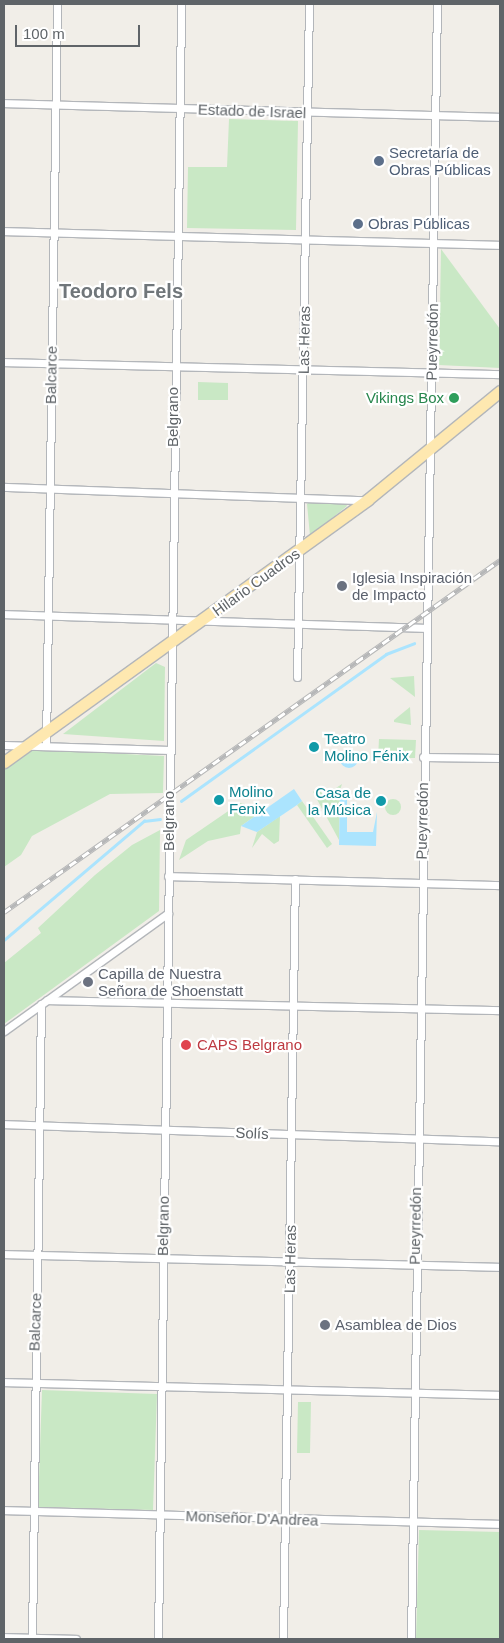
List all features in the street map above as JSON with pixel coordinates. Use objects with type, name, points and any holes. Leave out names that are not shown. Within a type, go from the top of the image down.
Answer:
[{"type":"main road","name":"Hilario Cuadros","points":[[4,762],[301,550],[367,500],[500,391]]},
{"type":"street","name":"Balcarce","points":[[46,746],[57,4]]},
{"type":"street","name":"Belgrano","points":[[158,1639],[168,1002],[172,492],[181,4]]},
{"type":"street","name":"Las Heras","points":[[297,677],[302,496],[309,4]]},
{"type":"street","name":"Pueyrredón","points":[[411,1639],[420,883],[430,449],[437,4]]},
{"type":"street","name":"Estado de Israel","points":[[4,103],[500,117]]},
{"type":"street","points":[[4,231],[500,245]]},
{"type":"street","points":[[4,362],[500,374]]},
{"type":"street","points":[[4,487],[302,496],[367,500]]},
{"type":"street","points":[[4,614],[425,628]]},
{"type":"street","points":[[4,745],[170,750]]},
{"type":"street","points":[[423,757],[500,758]]},
{"type":"street","points":[[168,876],[500,885]]},
{"type":"street","name":"Las Heras","points":[[283,1639],[295,880]]},
{"type":"street","points":[[4,1031],[168,913]]},
{"type":"street","name":"Balcarce","points":[[32,1638],[33,1382],[38,1255],[38,1124],[44,1002]]},
{"type":"street","points":[[44,1002],[293,1004],[500,1010]]},
{"type":"street","name":"Solís","points":[[4,1124],[500,1140]]},
{"type":"street","points":[[4,1254],[500,1268]]},
{"type":"street","points":[[4,1382],[288,1391],[500,1395]]},
{"type":"street","name":"Monseñor D'Andrea","points":[[4,1510],[500,1524]]},
{"type":"street","points":[[4,1637],[76,1639]]},
{"type":"green space","points":[[229,119],[298,121],[296,230],[187,228],[188,167],[227,167]]},
{"type":"green space","points":[[441,249],[500,329],[500,368],[439,365]]},
{"type":"green space","points":[[198,382],[228,383],[228,400],[198,400]]},
{"type":"green space","points":[[311,501],[346,504],[347,506],[310,536],[307,504]]},
{"type":"green space","points":[[156,663],[165,667],[164,741],[63,734]]},
{"type":"green space","points":[[414,676],[415,697],[390,678]]},
{"type":"green space","points":[[410,707],[411,725],[394,722],[394,720]]},
{"type":"green space","points":[[379,739],[416,740],[415,758],[378,758]]},
{"type":"green space","points":[[27,749],[164,756],[163,793],[110,794],[32,836],[21,855],[4,867],[4,766]]},
{"type":"green space","points":[[342,784],[340,790],[339,840],[313,792],[318,788],[324,796]]},
{"type":"green space","points":[[393,799],[399,801],[401,807],[399,813],[393,815],[387,813],[385,807],[387,801]]},
{"type":"green space","points":[[302,801],[332,844],[327,848],[297,805]]},
{"type":"green space","points":[[240,803],[265,809],[241,826],[240,834],[208,841],[179,860],[186,840]]},
{"type":"green space","points":[[280,816],[279,841],[274,844],[262,834],[252,848],[257,832]]},
{"type":"green space","points":[[160,830],[159,911],[4,1024],[4,963],[41,933],[38,928],[95,875],[132,845]]},
{"type":"green space","points":[[42,1390],[157,1394],[153,1510],[38,1507]]},
{"type":"green space","points":[[298,1402],[311,1402],[310,1453],[297,1453]]},
{"type":"green space","points":[[419,1530],[500,1532],[500,1639],[416,1639]]},
{"type":"water","points":[[349,750],[355,753],[358,759],[355,765],[349,768],[343,765],[340,759],[343,753]]},
{"type":"water","points":[[294,789],[302,801],[297,805],[257,832],[241,826]]},
{"type":"water","points":[[340,790],[347,790],[347,832],[373,832],[377,812],[376,846],[339,845]]},
{"type":"waterway","points":[[181,801],[386,654],[414,643]]},
{"type":"waterway","points":[[4,940],[144,821],[160,819]]},
{"type":"railway","points":[[4,912],[500,560]]},
{"type":"place","name":"Secretaría de Obras Públicas","points":[[379,161]]},
{"type":"place","name":"Obras Públicas","points":[[358,224]]},
{"type":"place","name":"Vikings Box","points":[[454,398]]},
{"type":"place","name":"Iglesia Inspiración de Impacto","points":[[342,586]]},
{"type":"place","name":"Teatro Molino Fénix","points":[[314,747]]},
{"type":"place","name":"Molino Fenix","points":[[219,800]]},
{"type":"place","name":"Casa de la Música","points":[[381,801]]},
{"type":"place","name":"Capilla de Nuestra Señora de Shoenstatt","points":[[88,982]]},
{"type":"place","name":"CAPS Belgrano","points":[[186,1045]]},
{"type":"place","name":"Asamblea de Dios","points":[[325,1325]]},
{"type":"district","name":"Teodoro Fels","points":[[121,291]]}]
